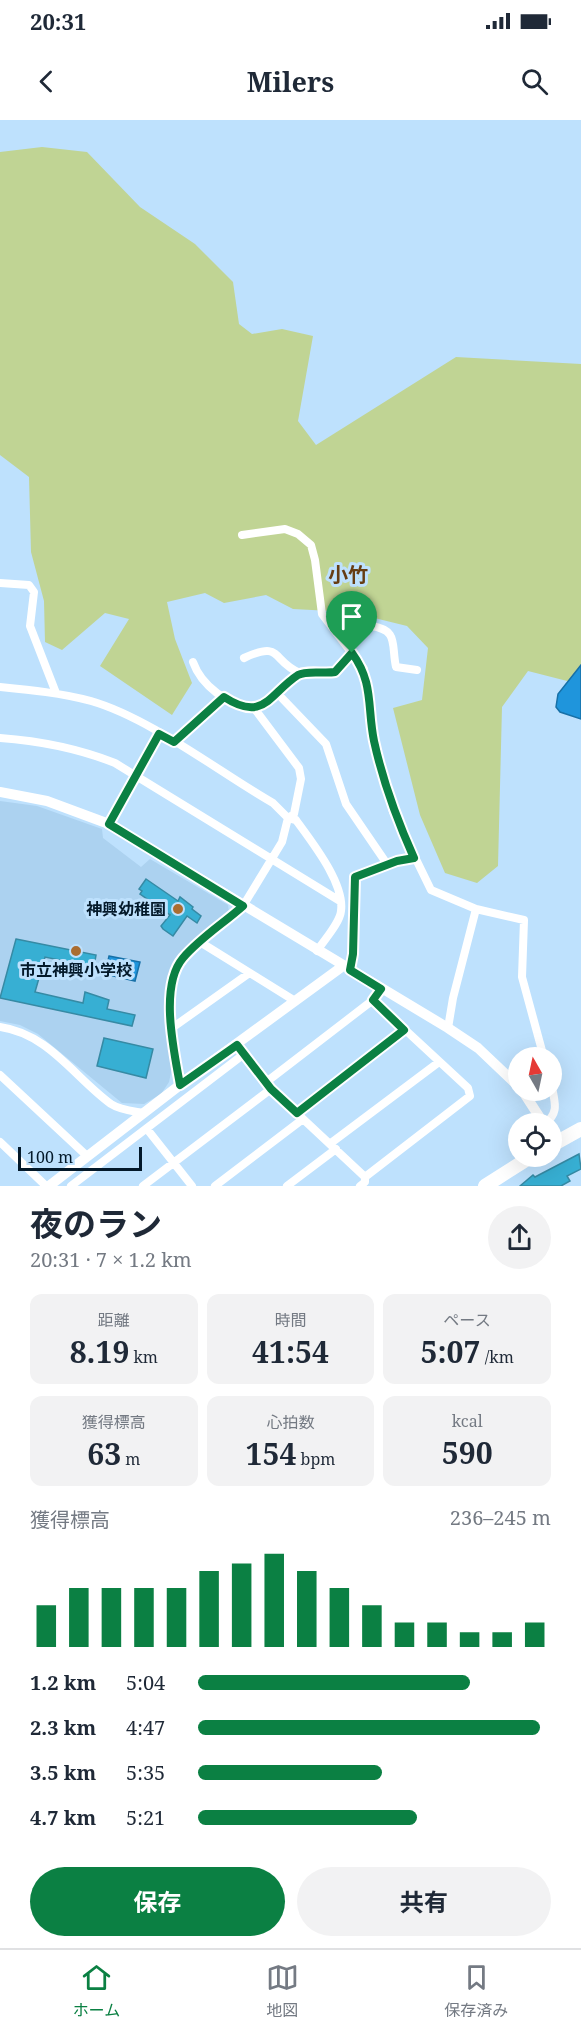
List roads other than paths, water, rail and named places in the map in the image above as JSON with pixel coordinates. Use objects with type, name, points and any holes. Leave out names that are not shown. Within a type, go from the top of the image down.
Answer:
[{"type":"main road","points":[[562,1138],[581,1129]]},
{"type":"main road","points":[[485,1186],[515,1167]]},
{"type":"street","points":[[242,534],[285,529],[307,540],[315,560],[322,614],[346,643],[367,678],[374,739],[393,812],[431,890],[476,909],[524,920],[522,977],[541,1047]]},
{"type":"street","points":[[0,583],[29,585],[34,592],[30,626],[56,693]]},
{"type":"street","points":[[346,643],[352,626],[358,624],[385,628],[392,634],[396,667],[417,670]]},
{"type":"street","points":[[244,658],[261,650],[272,652],[286,665],[300,673],[335,672],[352,653]]},
{"type":"street","points":[[180,1085],[172,1028],[172,979],[182,959],[243,906],[282,842],[288,818],[294,814],[301,779],[299,768],[293,757],[254,708],[234,704],[224,697],[200,676],[193,662]]},
{"type":"street","points":[[254,708],[278,694],[300,673]]},
{"type":"street","points":[[0,687],[56,693],[94,702],[129,716],[273,802],[288,818],[296,820],[321,854],[339,891],[342,912],[318,951]]},
{"type":"street","points":[[278,694],[326,744],[346,804],[387,864]]},
{"type":"street","points":[[174,742],[224,697]]},
{"type":"street","points":[[109,824],[159,734]]},
{"type":"street","points":[[0,738],[44,741],[83,750],[116,763],[340,901]]},
{"type":"street","points":[[0,792],[47,801],[109,824],[448,1028],[478,1048],[508,1077]]},
{"type":"street","points":[[70,1186],[147,1129],[296,1001],[346,968],[353,954],[355,877],[387,864],[414,858]]},
{"type":"street","points":[[448,1028],[453,998],[476,909]]},
{"type":"street","points":[[200,942],[248,974],[296,1001]]},
{"type":"street","points":[[172,1028],[248,974]]},
{"type":"street","points":[[143,1186],[373,1000],[381,989]]},
{"type":"street","points":[[360,1186],[365,1182],[365,1177],[470,1096],[468,1088],[373,1000]]},
{"type":"street","points":[[0,1027],[17,1030],[38,1041],[67,1062],[112,1104],[143,1113]]},
{"type":"street","points":[[215,1186],[404,1030]]},
{"type":"street","points":[[241,1050],[268,1086],[365,1177]]},
{"type":"street","points":[[0,1142],[47,1186],[180,1085],[241,1050]]},
{"type":"street","points":[[287,1186],[333,1146],[439,1062]]},
{"type":"street","points":[[0,1075],[87,1156]]},
{"type":"street","points":[[147,1129],[192,1186]]},
{"type":"water","points":[[581,665],[581,719],[560,712],[556,707],[558,694]]},
{"type":"water","points":[[109,956],[140,962],[135,981],[105,974]]},
{"type":"place","name":"神興幼稚園","points":[[178,909]]},
{"type":"place","name":"市立神興小学校","points":[[76,951]]},
{"type":"district","name":"小竹","points":[[348,574]]}]
